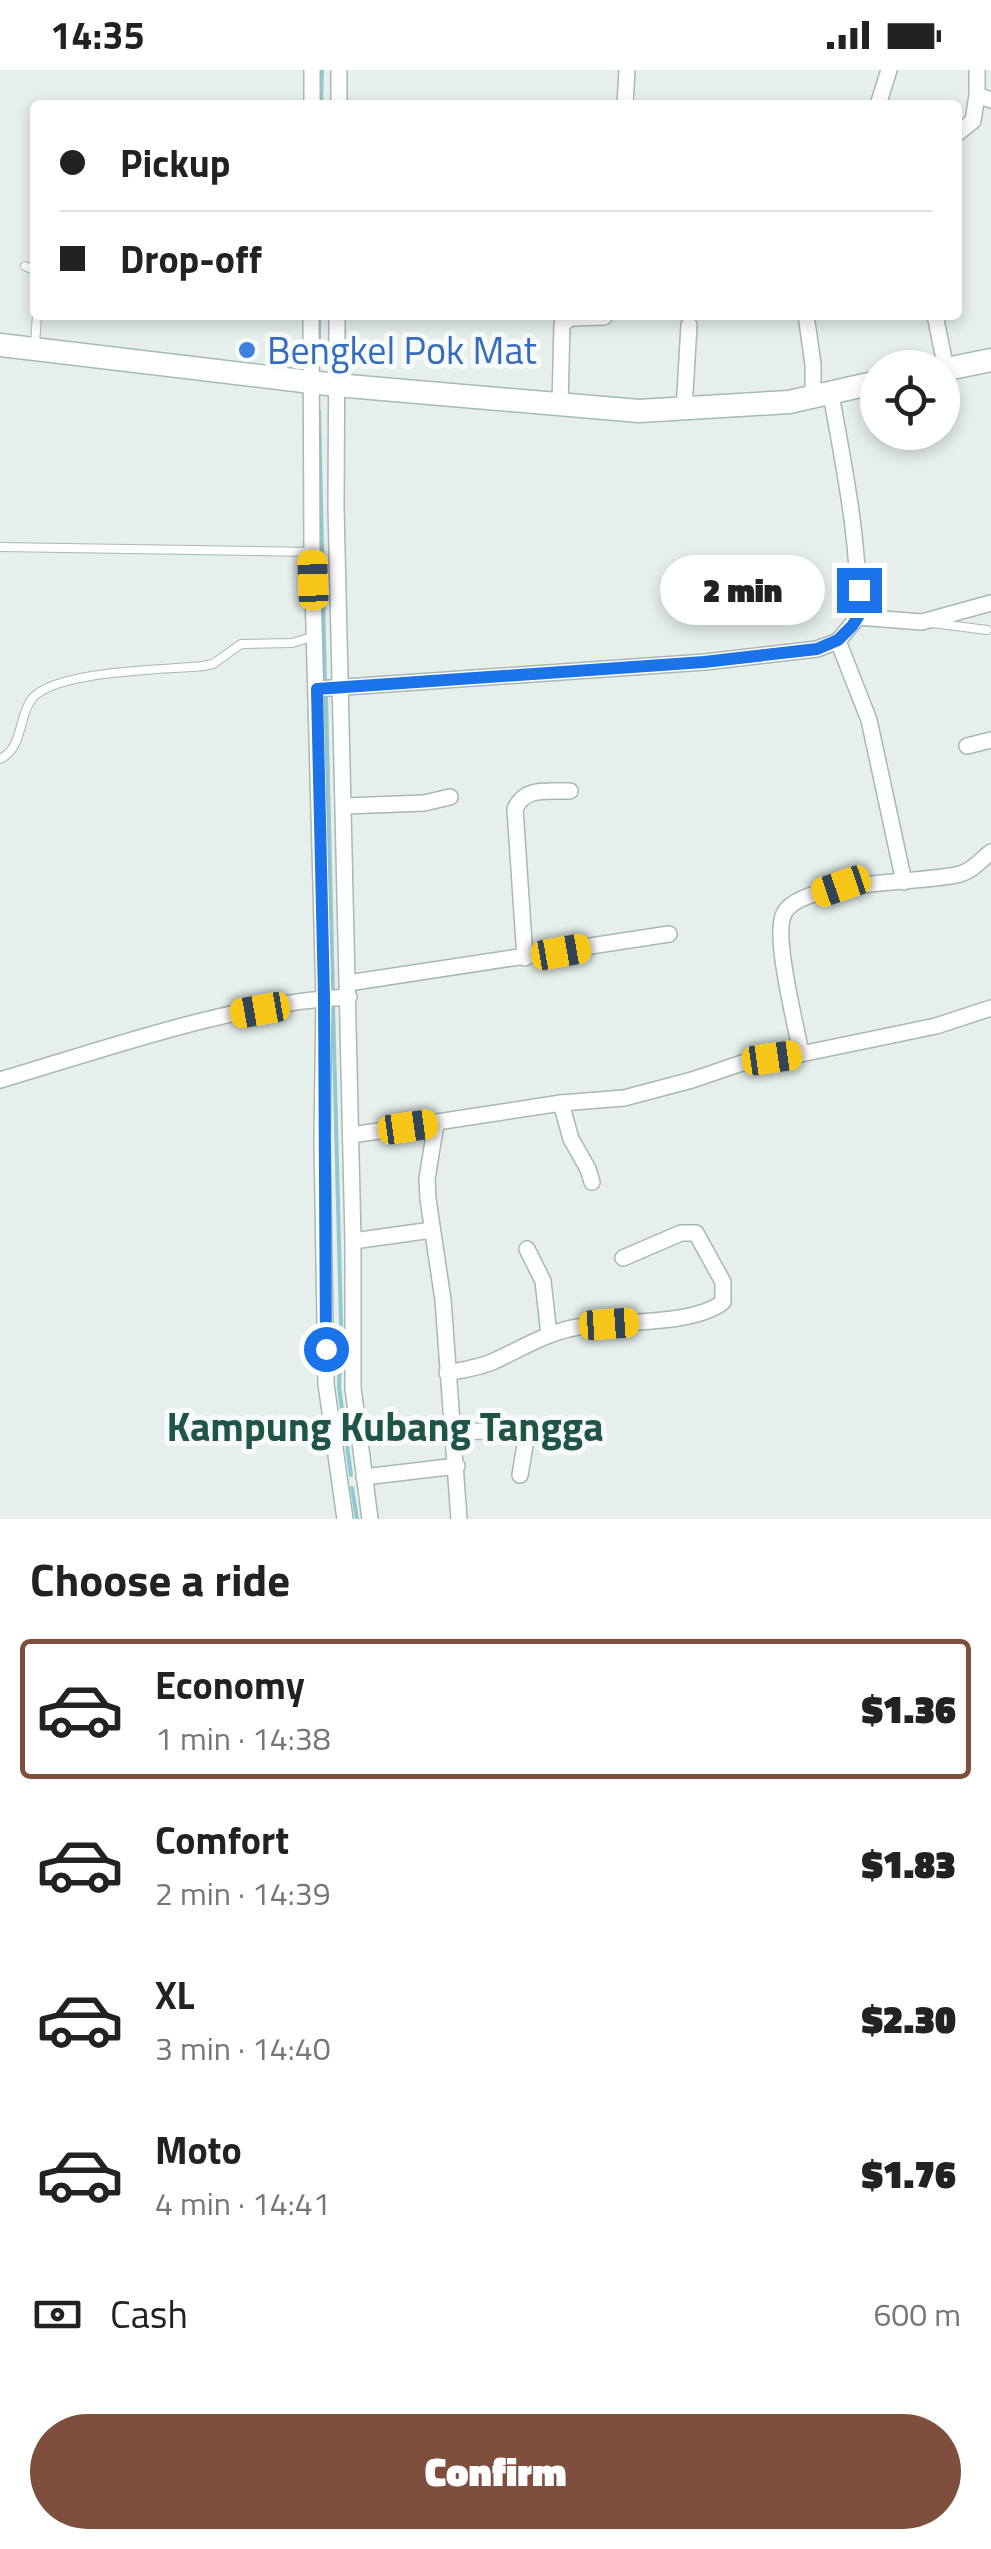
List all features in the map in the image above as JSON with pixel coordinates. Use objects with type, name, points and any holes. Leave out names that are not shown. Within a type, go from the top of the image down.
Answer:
[{"type":"street","points":[[312,70],[312,100]]},
{"type":"street","points":[[339,70],[339,100]]},
{"type":"street","points":[[626,100],[627,70]]},
{"type":"street","points":[[880,100],[889,70]]},
{"type":"street","points":[[962,130],[973,121],[984,97],[978,70]]},
{"type":"street","points":[[311,320],[315,636],[329,687],[344,806],[338,995],[322,1140],[340,1365],[345,1519]]},
{"type":"street","points":[[337,320],[336,507],[329,687],[338,995],[352,1135],[354,1240],[340,1365],[370,1519]]},
{"type":"street","points":[[560,405],[562,324],[568,320]]},
{"type":"street","points":[[329,687],[704,662],[817,649],[838,640],[858,617],[859,590],[850,502],[828,395],[813,364],[807,320]]},
{"type":"street","points":[[936,320],[940,350]]},
{"type":"street","points":[[684,410],[690,325]]},
{"type":"street","points":[[0,345],[336,386],[639,411],[860,392]]},
{"type":"street","points":[[960,369],[991,360]]},
{"type":"street","points":[[960,374],[991,373]]},
{"type":"street","points":[[828,395],[860,387]]},
{"type":"street","points":[[858,617],[922,622],[991,603]]},
{"type":"street","points":[[838,640],[869,720],[904,882]]},
{"type":"street","points":[[967,746],[991,740]]},
{"type":"street","points":[[525,958],[515,809],[519,800],[532,792],[570,791]]},
{"type":"street","points":[[344,806],[410,804],[450,797]]},
{"type":"street","points":[[801,1054],[782,948],[782,917],[787,907],[841,886],[963,874],[991,852]]},
{"type":"street","points":[[0,1080],[235,1015],[670,934]]},
{"type":"street","points":[[352,1135],[561,1103],[624,1098],[742,1063],[936,1026],[991,1008]]},
{"type":"street","points":[[561,1103],[592,1182]]},
{"type":"street","points":[[436,1123],[427,1180],[442,1300],[459,1519]]},
{"type":"street","points":[[354,1240],[432,1230]]},
{"type":"street","points":[[447,1373],[488,1364],[549,1335],[580,1326],[684,1316],[711,1310],[722,1302],[723,1282],[696,1234],[681,1233],[623,1258]]},
{"type":"street","points":[[527,1249],[544,1281],[549,1335]]},
{"type":"street","points":[[454,1432],[520,1430],[526,1438],[520,1475]]},
{"type":"street","points":[[364,1477],[456,1466]]},
{"type":"lane","points":[[25,266],[30,268]]},
{"type":"lane","points":[[35,348],[37,320]]},
{"type":"lane","points":[[0,546],[312,552]]},
{"type":"lane","points":[[922,622],[986,630]]},
{"type":"lane","points":[[0,759],[14,749],[30,703],[57,682],[203,666],[213,664],[241,644],[292,642],[315,636]]},
{"type":"waterway","points":[[321,100],[322,70]]},
{"type":"waterway","points":[[319,320],[319,361]]},
{"type":"waterway","points":[[319,411],[325,686]]},
{"type":"waterway","points":[[326,695],[333,996]]},
{"type":"waterway","points":[[333,1005],[341,1323],[339,1387],[351,1475]]},
{"type":"waterway","points":[[352,1488],[357,1519]]},
{"type":"place","name":"Bengkel Pok Mat","points":[[247,350]]},
{"type":"district","name":"Kampung Kubang Tangga","points":[[385,1426]]},
{"type":"route","points":[[326,1349],[317,689],[704,662],[817,649],[832,644],[852,626],[858,617],[859,590]]}]
